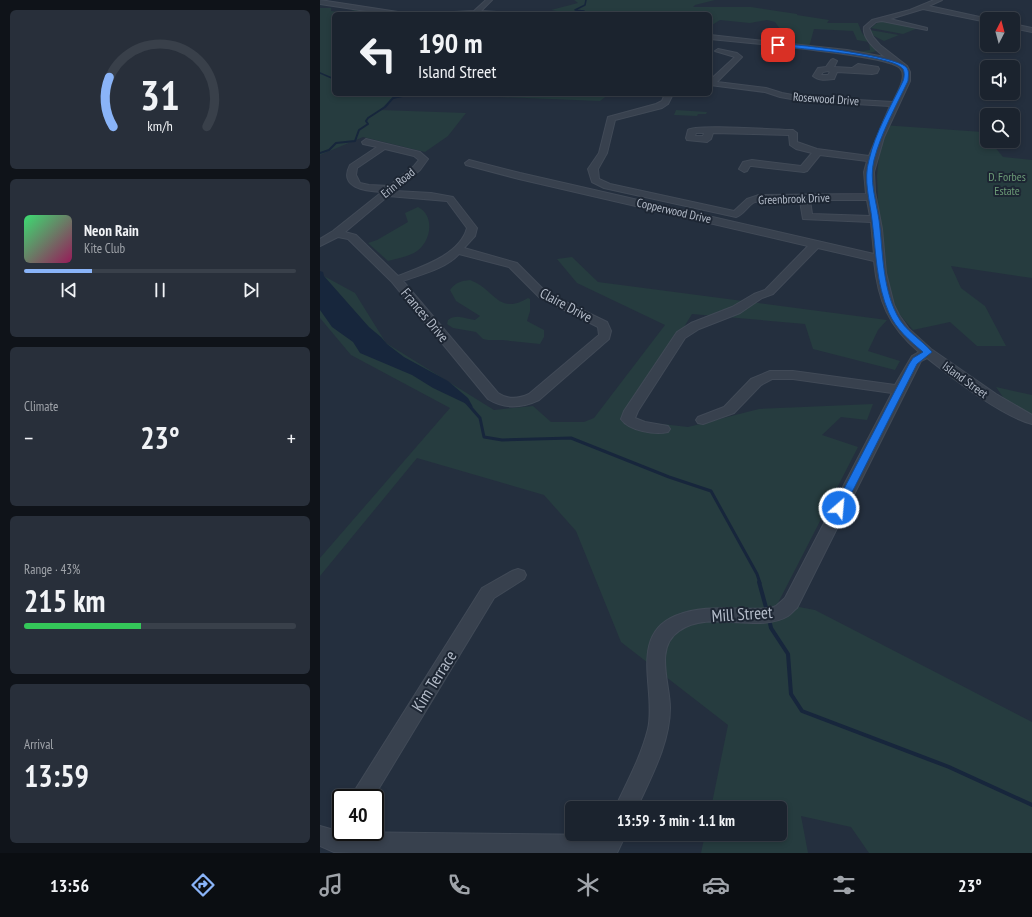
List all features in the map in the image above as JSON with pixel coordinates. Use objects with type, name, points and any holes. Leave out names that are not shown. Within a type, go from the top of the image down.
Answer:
[{"type":"street","points":[[477,12],[489,0]]},
{"type":"street","points":[[896,62],[883,52],[870,37],[866,28],[874,22],[939,0]]},
{"type":"street","points":[[320,2],[385,12]]},
{"type":"street","points":[[922,6],[980,18]]},
{"type":"street","points":[[882,19],[925,29]]},
{"type":"street","points":[[1020,27],[1032,30]]},
{"type":"street","points":[[712,37],[866,55],[896,62]]},
{"type":"street","points":[[712,53],[718,51],[730,40]]},
{"type":"street","points":[[712,81],[739,57],[735,54],[718,51]]},
{"type":"street","points":[[839,52],[829,69],[854,70]]},
{"type":"street","points":[[866,55],[883,52]]},
{"type":"street","name":"Island Street","points":[[896,62],[905,68],[906,81],[872,159],[869,176],[876,219],[882,276],[886,296],[893,315],[904,331],[928,352],[993,400],[1013,412],[1032,420]]},
{"type":"street","name":"Rosewood Drive","points":[[712,83],[766,90],[780,95],[803,99],[895,104]]},
{"type":"street","name":"Greenbrook Drive","points":[[668,96],[665,102],[659,106],[611,119],[603,153],[593,169],[595,180],[607,186],[736,214],[754,199],[872,197]]},
{"type":"street","points":[[709,130],[793,133],[793,143],[796,145],[818,152],[872,159]]},
{"type":"street","name":"Erin Road","points":[[320,243],[337,233],[417,168],[424,159],[417,154],[366,142]]},
{"type":"street","points":[[384,146],[353,167],[352,180],[354,184],[388,191],[451,200],[472,228],[470,236],[449,258],[396,280]]},
{"type":"street","points":[[744,169],[746,164],[752,164],[804,169],[818,152]]},
{"type":"street","name":"Copperwood Drive","points":[[469,163],[880,260]]},
{"type":"street","points":[[805,197],[807,217],[876,219]]},
{"type":"street","name":"Frances Drive","points":[[337,233],[352,237],[396,280],[493,396],[497,399],[508,402]]},
{"type":"street","points":[[663,429],[648,427],[631,422],[628,419],[631,411],[681,335],[695,326],[736,310],[758,296],[769,292],[816,244]]},
{"type":"street","name":"Claire Drive","points":[[457,250],[513,265],[543,295],[600,322],[606,331],[603,338],[534,397],[521,402],[508,402]]},
{"type":"street","name":"Mill Street","points":[[629,801],[648,760],[660,716],[659,682],[656,675],[657,644],[664,632],[674,624],[696,617],[719,615],[769,615],[782,610],[791,603],[913,364],[916,359],[928,352]]},
{"type":"street","points":[[703,420],[730,410],[756,382],[770,375],[793,375],[900,390]]},
{"type":"street","name":"Kim Terrace","points":[[367,789],[488,593],[518,575]]},
{"type":"street","points":[[373,841],[398,844],[610,844]]},
{"type":"green space","points":[[574,0],[715,0],[695,5],[693,7],[751,7],[829,20],[827,23],[858,23],[862,33],[877,51],[869,53],[858,52],[870,50],[869,42],[857,40],[853,31],[814,29],[809,47],[786,44],[790,32],[780,29],[775,22],[767,20],[750,23],[720,20],[712,25],[712,12],[562,12],[551,10],[578,3]]},
{"type":"green space","points":[[320,8],[331,8],[331,11],[338,12],[332,12],[332,96],[402,96],[393,98],[380,110],[466,113],[448,136],[425,152],[363,137],[320,155]]},
{"type":"green space","points":[[357,9],[376,12],[348,12]]},
{"type":"green space","points":[[883,21],[918,28],[903,34],[871,28],[877,23]]},
{"type":"green space","points":[[870,30],[899,35],[884,41],[872,35]]},
{"type":"green space","points":[[474,96],[606,96],[600,101]]},
{"type":"green space","points":[[676,110],[707,112],[706,114],[698,114],[697,116],[674,115]]},
{"type":"green space","name":"D. Forbes Estate","points":[[882,125],[980,132],[980,148],[996,148],[1003,157],[1032,160],[1032,278],[951,266],[961,288],[985,306],[1006,346],[977,346],[950,322],[913,330],[882,294],[877,176]]},
{"type":"green space","points":[[418,207],[424,211],[429,223],[429,230],[424,243],[420,249],[414,253],[388,261],[368,243],[377,240],[408,222],[405,213]]},
{"type":"green space","points":[[572,257],[598,282],[887,320],[878,330],[868,351],[900,361],[895,370],[813,349],[805,324],[692,314],[627,420],[688,427],[759,409],[873,404],[867,420],[841,417],[822,435],[858,447],[778,603],[815,610],[1032,722],[1032,853],[869,853],[851,827],[801,816],[808,853],[701,853],[704,841],[787,841],[787,801],[712,801],[728,725],[621,642],[576,531],[544,495],[417,458],[320,576],[320,558],[450,408],[351,355],[320,318],[320,274],[355,293],[386,343],[494,410],[533,406],[551,422],[584,422],[594,418],[665,325],[577,283],[557,259]]},
{"type":"green space","points":[[470,280],[478,284],[503,303],[518,303],[528,298],[530,299],[530,311],[527,321],[544,330],[544,337],[540,344],[483,339],[476,332],[453,328],[447,324],[448,320],[454,317],[475,320],[480,316],[456,301],[450,290],[459,282]]},
{"type":"green space","points":[[996,387],[1032,395],[1032,417],[1007,403]]},
{"type":"water","points":[[320,271],[323,272],[324,276],[369,327],[387,344],[404,357],[448,381],[468,398],[473,407],[433,388],[412,375],[360,353],[353,342],[332,327],[320,310]]},
{"type":"waterway","points":[[585,12],[575,10],[585,5],[586,0]]},
{"type":"waterway","points":[[320,73],[332,78]]},
{"type":"waterway","points":[[320,153],[329,150],[336,143],[355,141],[359,130],[368,124],[366,121],[368,118],[385,107],[393,98],[402,96]]},
{"type":"waterway","points":[[466,402],[480,418],[484,437],[502,440],[571,438],[669,477],[711,491],[757,574],[760,583]]},
{"type":"waterway","points":[[759,582],[767,611]]},
{"type":"waterway","points":[[769,619],[771,628],[788,654],[791,694],[802,711],[949,767],[1032,805]]},
{"type":"route","points":[[778,45],[866,55],[896,62],[905,68],[906,73],[906,81],[883,129],[872,159],[869,176],[886,296],[893,315],[904,331],[919,346],[928,352],[916,359],[913,364],[839,508]]}]
